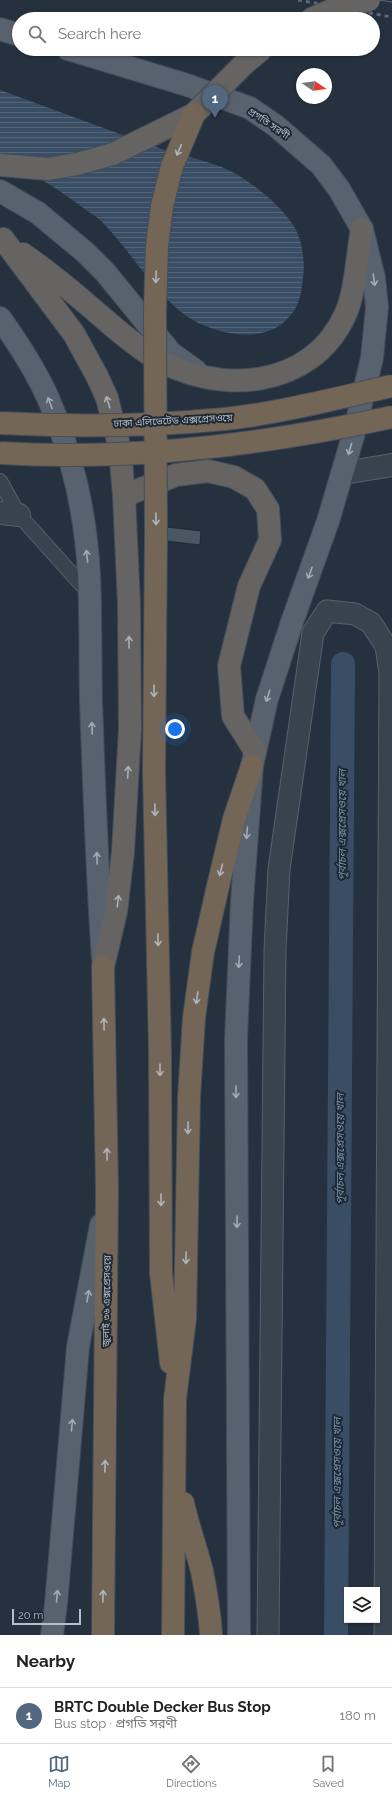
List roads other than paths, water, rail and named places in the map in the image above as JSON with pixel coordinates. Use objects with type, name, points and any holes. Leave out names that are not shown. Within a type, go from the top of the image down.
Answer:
[{"type":"highway","points":[[328,12],[337,8],[369,0]]},
{"type":"highway","points":[[0,165],[48,169],[77,164],[113,154],[194,114],[254,56]]},
{"type":"highway","points":[[176,1400],[161,1273],[160,1053],[154,771],[156,532],[154,311],[157,246],[162,206],[172,166],[194,114]]},
{"type":"highway","points":[[1,238],[57,278],[110,325],[141,349],[173,368],[208,378],[242,381],[265,379],[286,372],[311,359],[326,345],[346,314],[353,290],[362,229]]},
{"type":"highway","points":[[1,238],[74,334],[107,398],[120,449],[124,496],[129,604],[130,729],[122,860],[116,912],[103,967]]},
{"type":"highway","name":"ঢাকা এলিভেটেড এক্সপ্রেসওয়ে","points":[[0,423],[130,424],[226,419],[300,406],[392,386]]},
{"type":"highway","points":[[0,453],[105,455],[191,450],[242,445],[303,435],[392,417]]},
{"type":"highway","points":[[124,496],[176,475],[208,471],[234,477],[255,489],[268,509],[270,540],[249,586],[229,666],[233,716],[253,758],[234,819],[218,882],[203,952],[194,1018],[189,1097],[185,1319],[176,1400],[172,1635]]},
{"type":"highway","name":"জুলাই ৩৬ এক্সপ্রেসওয়ে","points":[[103,967],[108,1189],[103,1635]]},
{"type":"highway","points":[[175,1464],[188,1527],[201,1570],[210,1613],[211,1635]]},
{"type":"main road","points":[[0,29],[12,33]]},
{"type":"main road","name":"প্রগতি সরণী","points":[[91,56],[187,85],[250,108],[276,126],[321,165],[339,188],[362,229],[374,278],[377,308],[372,358],[343,473],[269,692],[253,758],[242,901],[236,1039],[239,1635]]},
{"type":"main road","points":[[0,191],[38,213],[86,253],[105,272],[171,353],[208,378]]},
{"type":"main road","points":[[0,318],[27,359],[44,391],[63,440],[74,479],[84,526],[89,575],[91,700],[99,910],[103,967]]},
{"type":"main road","points":[[52,1635],[78,1347],[108,1189]]},
{"type":"street","points":[[343,473],[392,465]]},
{"type":"street","points":[[268,1635],[274,950],[279,869],[312,634],[327,611],[355,614],[372,623],[386,646],[390,673],[385,1635]]},
{"type":"lane","points":[[0,481],[10,514],[89,593]]},
{"type":"water","points":[[0,90],[156,147],[222,167],[241,177],[267,196],[289,219],[298,234],[302,246],[304,266],[301,292],[297,305],[290,316],[270,331],[246,335],[220,331],[192,320],[164,296],[115,236],[98,218],[42,180],[0,157]]},
{"type":"waterway","name":"পূর্বাচল এক্সপ্রেসওয়ে খাল","points":[[336,1635],[343,664]]},
{"type":"tram line","points":[[378,0],[392,2]]},
{"type":"railway","points":[[298,0],[364,12]]},
{"type":"railway","points":[[380,15],[392,17]]},
{"type":"place","name":"BRTC Double Decker Bus Stop","points":[[215,118]]}]
